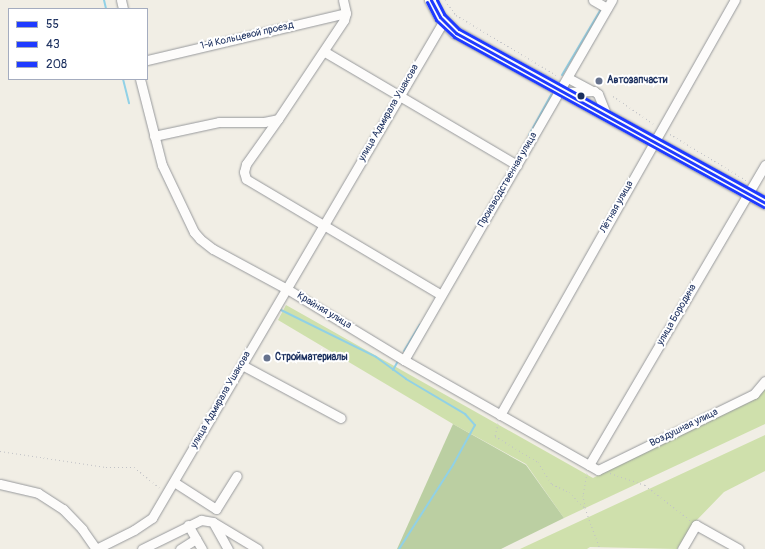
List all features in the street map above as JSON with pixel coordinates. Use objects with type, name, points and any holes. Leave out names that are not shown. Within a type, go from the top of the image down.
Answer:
[{"type":"main road","points":[[430,0],[443,22],[456,33],[566,85],[606,114],[751,189],[765,203]]},
{"type":"street","points":[[343,0],[346,13],[325,52],[246,164],[244,172],[251,184],[441,295]]},
{"type":"street","points":[[593,0],[609,4]]},
{"type":"street","name":"Лётная улица","points":[[500,415],[654,140],[735,0]]},
{"type":"street","name":"Производственная улица","points":[[404,360],[517,165],[566,85],[609,4]]},
{"type":"street","name":"1-й Кольцевой проезд","points":[[148,60],[346,13]]},
{"type":"street","name":"улица Адмирала Ушакова","points":[[96,549],[134,530],[152,518],[443,22]]},
{"type":"street","points":[[325,52],[517,165]]},
{"type":"street","name":"Крайняя улица","points":[[140,80],[162,165],[194,232],[200,239],[212,249],[287,289],[404,360],[594,467]]},
{"type":"street","points":[[566,85],[594,91]]},
{"type":"street","points":[[566,85],[594,91],[598,94],[606,114]]},
{"type":"street","points":[[154,136],[219,122],[264,122],[278,119]]},
{"type":"street","name":"улица Бородина","points":[[594,467],[765,165]]},
{"type":"street","points":[[242,365],[341,418]]},
{"type":"street","name":"Воздушная улица","points":[[594,467],[754,394],[765,381]]},
{"type":"street","points":[[174,482],[216,509],[237,476]]},
{"type":"street","points":[[0,484],[38,493],[63,509],[82,529],[96,549]]},
{"type":"street","points":[[142,549],[188,525],[202,520],[213,522],[258,549]]},
{"type":"street","points":[[213,522],[228,549]]},
{"type":"street","points":[[188,525],[202,549]]},
{"type":"street","points":[[682,549],[696,525],[739,549]]},
{"type":"street","points":[[180,549],[196,540]]},
{"type":"path","points":[[445,0],[456,15],[566,85]]},
{"type":"path","points":[[613,96],[751,189]]},
{"type":"path","points":[[500,415],[495,436],[538,462],[552,484],[569,492],[584,508]]},
{"type":"path","points":[[0,451],[106,467],[134,467],[167,492]]},
{"type":"path","points":[[600,549],[584,508],[583,495],[594,467],[645,485],[696,525]]},
{"type":"green space","points":[[286,305],[593,478],[758,394],[765,384],[765,424],[564,518],[526,464],[453,424],[278,320]]},
{"type":"green space","points":[[453,424],[526,465],[564,518],[501,549],[397,549]]},
{"type":"green space","points":[[765,435],[765,471],[724,492],[692,525],[677,549],[590,547],[587,549],[520,549]]},
{"type":"waterway","points":[[104,0],[106,8]]},
{"type":"waterway","points":[[562,75],[601,9]]},
{"type":"waterway","points":[[123,80],[129,103]]},
{"type":"waterway","points":[[529,135],[551,95]]},
{"type":"waterway","points":[[281,310],[376,357],[406,379],[465,414],[475,425],[453,465],[399,549]]},
{"type":"waterway","points":[[404,351],[420,324]]},
{"type":"waterway","points":[[393,370],[398,361]]},
{"type":"transit line","name":"55","points":[[431,0],[440,17],[456,33],[765,203]]},
{"type":"transit line","name":"208","points":[[437,0],[444,14],[459,29],[765,197]]},
{"type":"transit line","name":"43","points":[[427,2],[436,20],[454,37],[763,207]]},
{"type":"place","name":"Автозапчасти","points":[[599,81]]},
{"type":"place","name":"Стройматериалы","points":[[267,358]]}]
